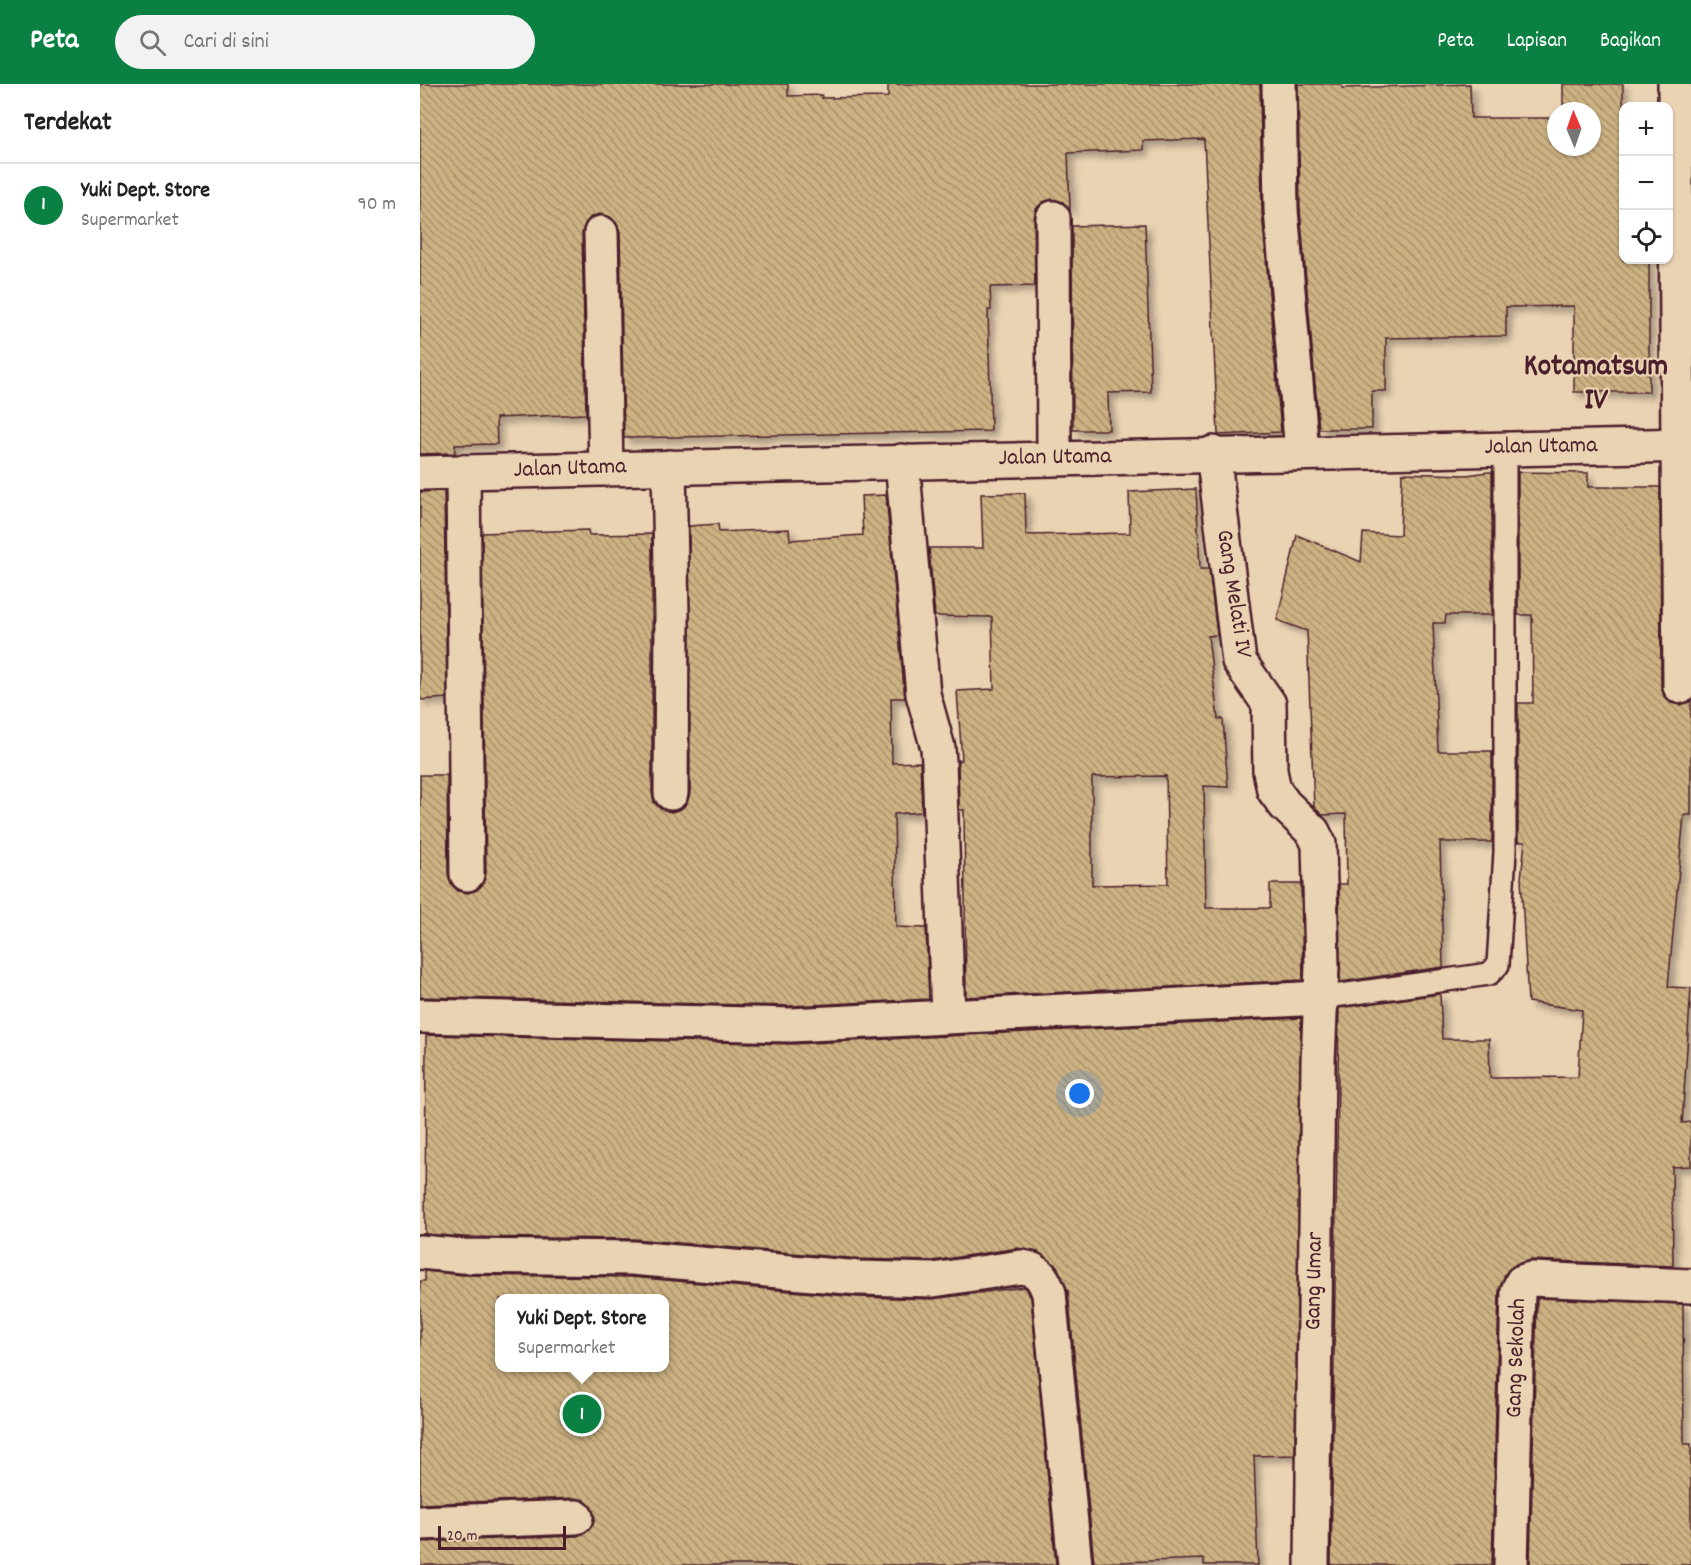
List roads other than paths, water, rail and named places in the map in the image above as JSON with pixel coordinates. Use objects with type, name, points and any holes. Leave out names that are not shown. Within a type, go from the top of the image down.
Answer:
[{"type":"street","points":[[1279,84],[1281,210],[1302,452]]},
{"type":"street","points":[[1675,84],[1684,445],[1680,686]]},
{"type":"street","points":[[1053,218],[1054,458]]},
{"type":"street","points":[[601,233],[606,468]]},
{"type":"street","name":"Jalan Utama","points":[[420,473],[1213,453],[1684,445]]},
{"type":"street","name":"Gang Melati IV","points":[[1213,453],[1239,661],[1269,704],[1270,771],[1274,790],[1285,805],[1313,832],[1319,844],[1322,966],[1320,998]]},
{"type":"street","points":[[902,461],[923,694],[938,748],[948,1016]]},
{"type":"street","points":[[669,467],[672,615],[671,793]]},
{"type":"street","points":[[463,472],[467,874]]},
{"type":"street","points":[[420,1016],[791,1025],[1320,998]]},
{"type":"street","name":"Gang Umar","points":[[1312,1565],[1320,998]]},
{"type":"street","points":[[420,1252],[463,1256],[632,1258],[859,1278],[933,1280],[1013,1268],[1034,1269],[1044,1279],[1049,1293],[1075,1565]]},
{"type":"street","name":"Gang Sekolah","points":[[1511,1565],[1518,1291],[1522,1282],[1531,1279],[1691,1286]]},
{"type":"street","points":[[420,1523],[576,1516]]},
{"type":"lane","points":[[1320,998],[1489,974],[1498,965],[1505,852],[1506,448]]},
{"type":"place","name":"Yuki Dept. Store","points":[[582,1414]]},
{"type":"district","name":"Kotamatsum IV","points":[[1596,385]]}]
